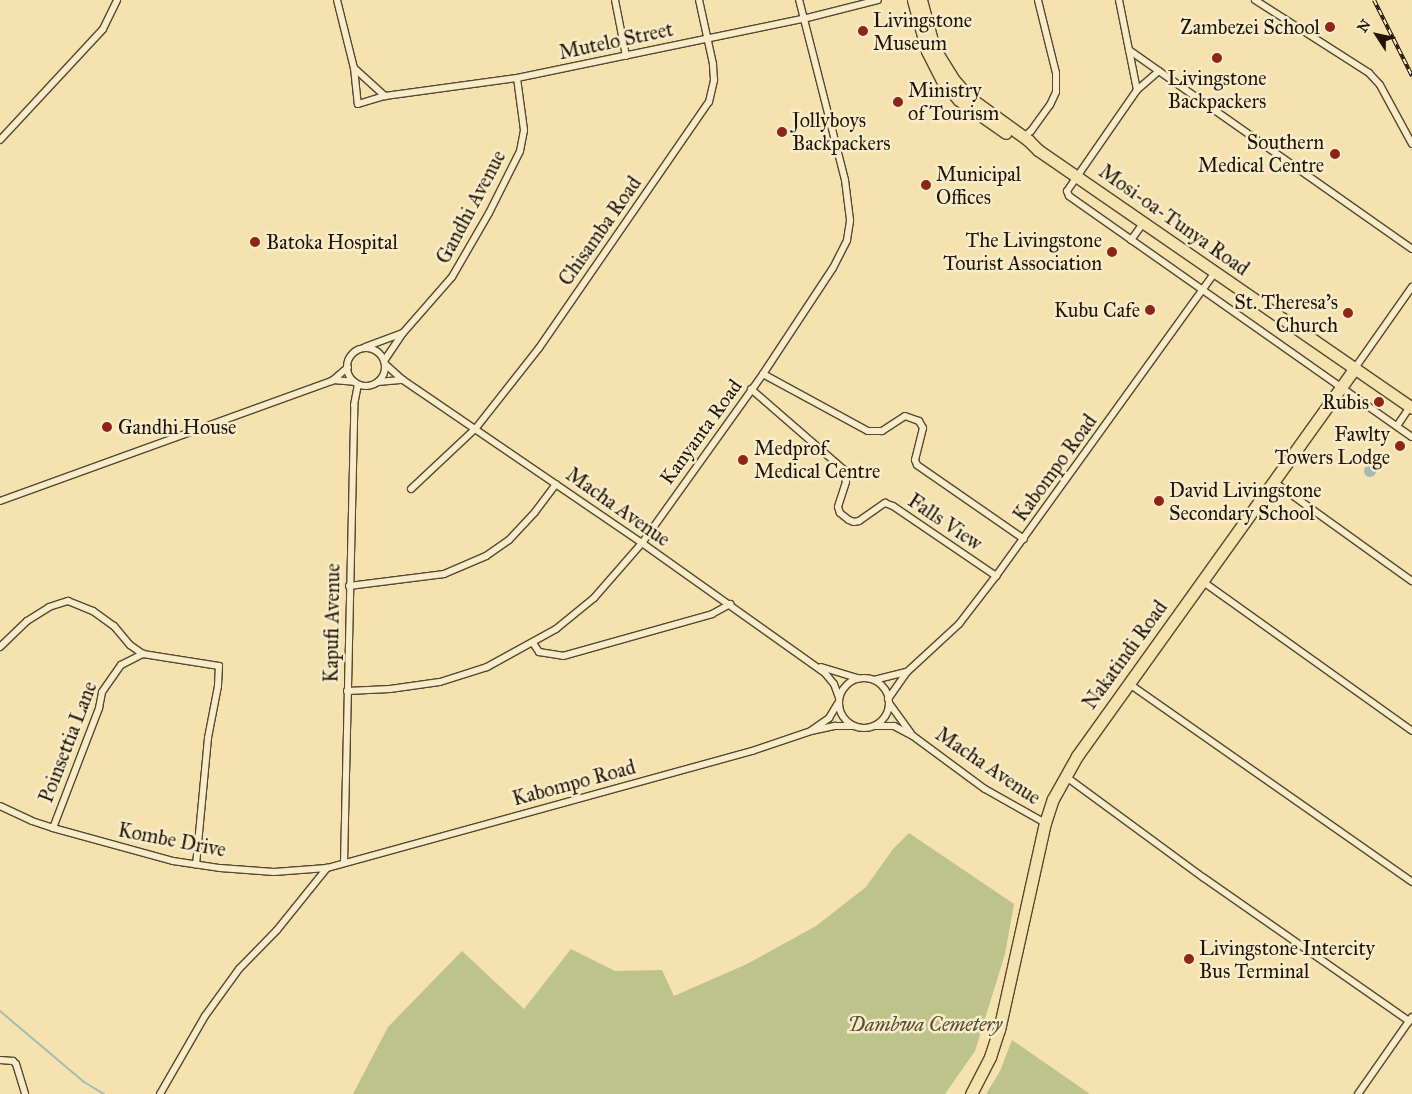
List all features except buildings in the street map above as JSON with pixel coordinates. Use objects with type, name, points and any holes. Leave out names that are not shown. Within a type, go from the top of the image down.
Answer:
[{"type":"highway","points":[[913,0],[926,51],[942,80],[960,100],[1027,138]]},
{"type":"highway","points":[[921,0],[934,48],[954,82],[983,108],[1027,138]]},
{"type":"highway","name":"Mosi-oa-Tunya Road","points":[[1027,138],[1038,150],[1216,271],[1411,408]]},
{"type":"highway","name":"Nakatindi Road","points":[[971,1094],[990,1057],[1000,1030],[1044,823],[1053,799],[1065,776],[1076,756],[1355,368]]},
{"type":"street","points":[[0,140],[103,29],[117,0]]},
{"type":"street","points":[[337,0],[354,68],[386,96]]},
{"type":"street","points":[[615,0],[626,56]]},
{"type":"street","name":"Chisamba Road","points":[[411,489],[476,428],[539,348],[709,102],[714,80],[708,39],[699,0]]},
{"type":"street","name":"Kanyanta Road","points":[[347,691],[440,682],[487,667],[556,629],[594,598],[642,543],[763,374],[833,268],[847,240],[850,220],[845,180],[799,0]]},
{"type":"street","name":"Mutelo Street","points":[[354,68],[358,104],[386,96],[517,78],[803,19],[878,0]]},
{"type":"street","points":[[1027,138],[1050,105],[1056,92],[1056,73],[1038,0]]},
{"type":"street","points":[[1119,0],[1137,90]]},
{"type":"street","points":[[1255,0],[1369,73],[1380,85],[1412,144]]},
{"type":"street","points":[[1129,50],[1412,250]]},
{"type":"street","points":[[1159,71],[1137,90],[1067,191],[1069,196],[1412,437]]},
{"type":"street","name":"Gandhi Avenue","points":[[384,363],[403,333],[452,277],[489,213],[520,151],[524,130],[517,78]]},
{"type":"street","points":[[1131,240],[1144,222]]},
{"type":"street","name":"Kabompo Road","points":[[888,701],[907,672],[959,624],[996,576],[1216,271]]},
{"type":"street","name":"Nakatindi Road","points":[[1355,368],[1412,287]]},
{"type":"street","name":"Gandhi Avenue","points":[[361,349],[403,333]]},
{"type":"street","points":[[356,383],[350,378],[348,367],[352,356],[361,349],[372,349],[382,356],[384,363],[382,377],[378,382]]},
{"type":"street","name":"Macha Avenue","points":[[384,363],[403,380],[476,428],[730,604],[825,673],[834,684],[839,700]]},
{"type":"street","points":[[0,501],[332,380],[348,367]]},
{"type":"street","name":"Falls View","points":[[763,374],[868,431],[882,431],[905,416],[913,417],[919,421],[923,428],[915,460],[917,465],[1024,539]]},
{"type":"street","points":[[332,380],[371,385],[378,382],[403,380]]},
{"type":"street","name":"Kapufi Avenue","points":[[344,862],[349,586],[356,383]]},
{"type":"street","name":"Falls View","points":[[751,389],[843,469],[846,482],[838,507],[840,513],[849,520],[859,521],[885,503],[893,506],[996,576]]},
{"type":"street","points":[[1397,426],[1411,408]]},
{"type":"street","points":[[1274,482],[1412,581]]},
{"type":"street","points":[[349,586],[444,574],[486,556],[509,540],[535,512],[556,484]]},
{"type":"street","points":[[1202,581],[1412,730]]},
{"type":"street","points":[[0,647],[27,621],[49,607],[68,601],[93,611],[114,626],[130,646],[143,654],[217,664],[220,668],[208,738],[196,864]]},
{"type":"street","points":[[533,643],[539,652],[562,656],[712,614],[730,604]]},
{"type":"street","name":"Poinsettia Lane","points":[[53,828],[99,708],[102,692],[120,666],[143,654]]},
{"type":"street","name":"Macha Avenue","points":[[812,664],[858,678]]},
{"type":"street","name":"Kabompo Road","points":[[874,680],[907,672]]},
{"type":"street","points":[[858,678],[874,680],[881,684],[888,701],[886,715],[874,726],[866,728],[854,726],[844,718],[839,700],[844,687],[858,678]]},
{"type":"street","points":[[1128,683],[1412,882]]},
{"type":"street","name":"Kabompo Road","points":[[812,731],[829,718],[839,700]]},
{"type":"street","name":"Macha Avenue","points":[[888,701],[895,714],[914,736]]},
{"type":"street","name":"Kabompo Road","points":[[344,862],[752,751],[812,731],[835,726],[854,726]]},
{"type":"street","name":"Macha Avenue","points":[[874,726],[894,726],[914,736],[985,789],[1044,823]]},
{"type":"street","points":[[1065,776],[1204,878],[1410,1019],[1358,1094]]},
{"type":"street","name":"Kombe Drive","points":[[0,806],[32,821],[53,828],[173,860],[220,868],[274,872],[326,868],[344,862]]},
{"type":"street","points":[[160,1094],[205,1016],[239,968],[277,930],[326,868]]},
{"type":"street","points":[[0,1060],[7,1059],[16,1064],[25,1094]]},
{"type":"green space","name":"Dambwa Cemetery","points":[[909,833],[1014,904],[1005,954],[975,1051],[945,1094],[353,1094],[388,1027],[462,951],[524,1009],[571,949],[615,971],[662,970],[674,996],[747,964],[816,926],[866,887],[893,849]]},
{"type":"green space","points":[[1012,1040],[1090,1094],[986,1094],[1000,1071]]},
{"type":"water","points":[[1368,465],[1372,465],[1376,471],[1372,477],[1368,477],[1364,473],[1364,469]]},
{"type":"waterway","points":[[0,1011],[84,1082],[104,1094]]},
{"type":"railway","points":[[1374,0],[1412,76]]},
{"type":"place","name":"Zambezei School","points":[[1330,27]]},
{"type":"place","name":"Livingstone Museum","points":[[863,31]]},
{"type":"place","name":"Livingstone Backpackers","points":[[1217,58]]},
{"type":"place","name":"Ministry of Tourism","points":[[898,102]]},
{"type":"place","name":"Jollyboys Backpackers","points":[[782,132]]},
{"type":"place","name":"Southern Medical Centre","points":[[1335,154]]},
{"type":"place","name":"Municipal Offices","points":[[926,185]]},
{"type":"place","name":"Batoka Hospital","points":[[255,242]]},
{"type":"place","name":"The Livingstone Tourist Association","points":[[1112,252]]},
{"type":"place","name":"Kubu Cafe","points":[[1150,310]]},
{"type":"place","name":"St. Theresa's Church","points":[[1348,313]]},
{"type":"place","name":"Rubis","points":[[1379,402]]},
{"type":"place","name":"Gandhi House","points":[[107,427]]},
{"type":"place","name":"Fawlty Towers Lodge","points":[[1400,446]]},
{"type":"place","name":"Medprof Medical Centre","points":[[743,460]]},
{"type":"place","name":"David Livingstone Secondary School","points":[[1159,501]]},
{"type":"place","name":"Livingstone Intercity Bus Terminal","points":[[1189,959]]}]
